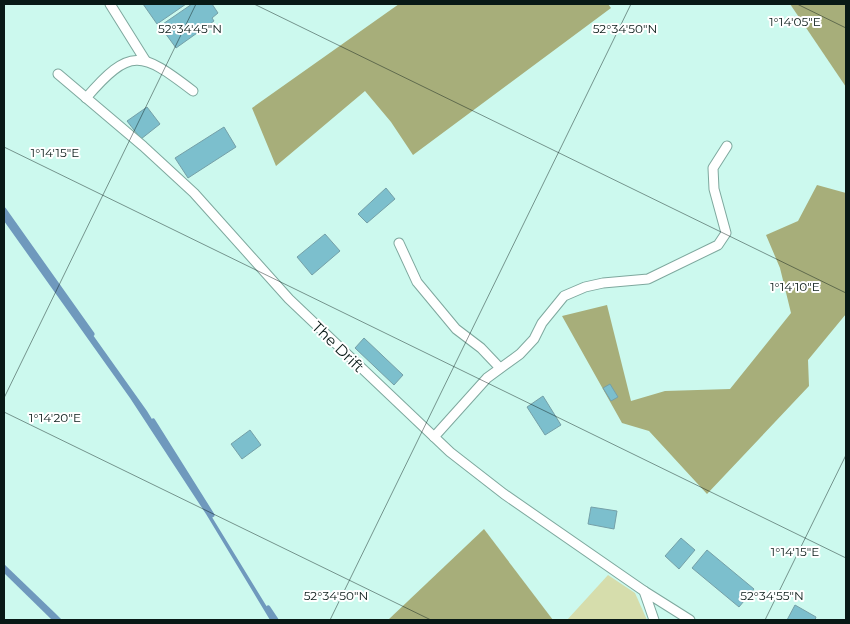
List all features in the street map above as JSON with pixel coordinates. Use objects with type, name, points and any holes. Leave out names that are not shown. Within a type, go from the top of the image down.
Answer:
[{"type":"lane","points":[[110,4],[145,60]]},
{"type":"lane","points":[[86,98],[107,73],[125,61],[145,60],[167,70],[193,91]]},
{"type":"lane","name":"The Drift","points":[[58,74],[194,193],[289,299],[434,437],[504,494],[644,591],[690,620]]},
{"type":"lane","points":[[434,437],[487,378],[520,354],[534,339],[542,323],[564,296],[585,287],[603,283],[648,279],[718,245],[726,233],[714,189],[713,168],[728,146]]},
{"type":"lane","points":[[399,243],[409,261],[417,282],[456,328],[481,348],[500,368]]},
{"type":"lane","points":[[644,591],[654,620]]},
{"type":"green space","points":[[399,4],[608,4],[611,8],[413,155],[391,122],[365,91],[276,166],[252,108]]},
{"type":"green space","points":[[790,4],[846,4],[846,87]]},
{"type":"green space","points":[[817,185],[846,193],[846,314],[808,360],[809,386],[707,494],[649,431],[622,423],[562,316],[607,305],[631,401],[665,391],[730,389],[791,313],[780,268],[766,235],[798,221]]},
{"type":"green space","points":[[484,529],[553,620],[388,620]]},
{"type":"green space","points":[[608,575],[635,593],[647,620],[567,620]]},
{"type":"water","points":[[4,210],[147,411],[275,620],[270,620],[206,514],[130,398],[4,221]]},
{"type":"water","points":[[4,564],[62,620],[52,620],[4,573]]},
{"type":"building","points":[[143,4],[186,4],[157,24]]},
{"type":"building","points":[[192,4],[212,4],[218,13],[212,18],[214,21],[176,48],[160,26]]},
{"type":"building","points":[[147,107],[160,124],[141,139],[127,121]]},
{"type":"building","points":[[224,127],[236,147],[188,178],[175,158]]},
{"type":"building","points":[[386,188],[395,199],[367,223],[358,214]]},
{"type":"building","points":[[325,234],[340,251],[312,275],[297,257]]},
{"type":"building","points":[[364,338],[403,375],[394,385],[355,348]]},
{"type":"building","points":[[610,384],[618,397],[611,401],[603,388]]},
{"type":"building","points":[[543,396],[561,425],[545,435],[527,407]]},
{"type":"building","points":[[250,430],[261,445],[242,459],[231,444]]},
{"type":"building","points":[[591,507],[617,511],[614,529],[588,524]]},
{"type":"building","points":[[681,538],[695,550],[679,569],[665,556]]},
{"type":"building","points":[[707,550],[754,589],[739,607],[692,568]]},
{"type":"building","points":[[795,605],[816,617],[815,620],[787,620]]},
{"type":"waterway","points":[[4,210],[92,334]]},
{"type":"waterway","points":[[153,421],[212,515]]},
{"type":"waterway","points":[[268,608],[276,620]]}]
